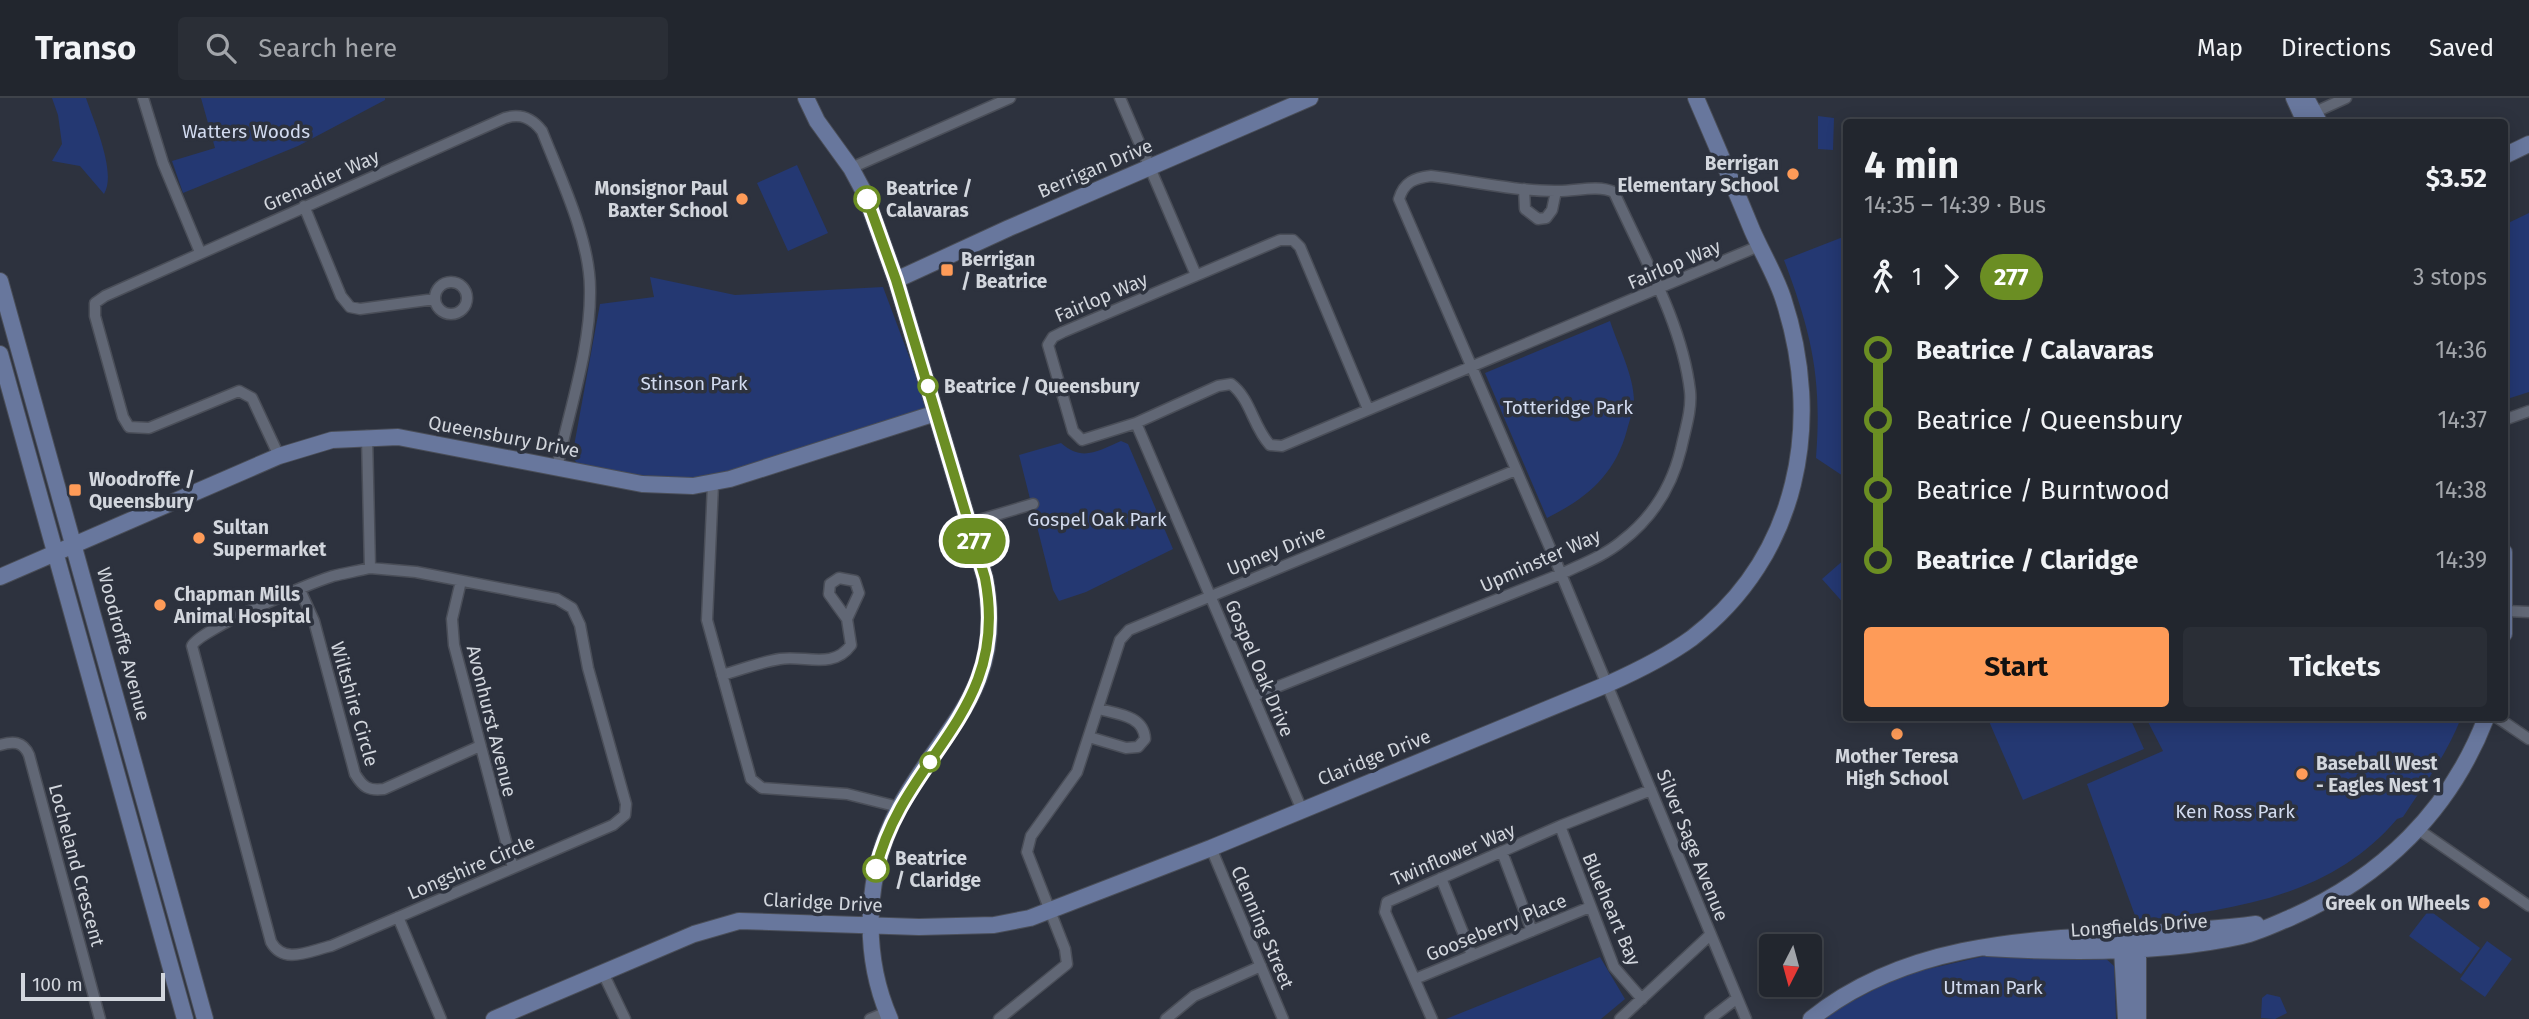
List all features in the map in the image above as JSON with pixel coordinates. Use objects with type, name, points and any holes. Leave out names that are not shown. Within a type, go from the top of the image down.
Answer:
[{"type":"street","points":[[143,98],[163,163],[200,252]]},
{"type":"street","points":[[806,98],[817,121],[851,168],[865,194],[896,280],[988,590],[989,631],[986,660],[977,687],[964,713],[899,807],[877,866],[871,926],[874,964],[888,1015],[870,1019]]},
{"type":"street","points":[[851,168],[1010,98]]},
{"type":"street","points":[[1121,98],[1196,275]]},
{"type":"street","name":"Berrigan Drive","points":[[896,280],[1009,228],[1310,98]]},
{"type":"street","name":"Claridge Drive","points":[[494,1019],[694,934],[739,921],[871,926],[994,925],[1051,910],[1211,848],[1608,684],[1663,656],[1715,618],[1756,568],[1785,509],[1801,451],[1800,369],[1783,298],[1696,98]]},
{"type":"street","points":[[2294,98],[2310,119]]},
{"type":"street","points":[[2306,98],[2310,119]]},
{"type":"street","points":[[2310,119],[2347,98]]},
{"type":"street","name":"Grenadier Way","points":[[279,456],[252,398],[239,391],[143,430],[129,426],[123,417],[95,316],[95,303],[200,252],[506,118],[526,117],[538,125],[576,223],[590,289],[586,333],[557,468]]},
{"type":"street","points":[[2508,154],[2529,144]]},
{"type":"street","name":"Silver Sage Avenue","points":[[1524,189],[1431,176],[1418,177],[1402,191],[1399,199],[1608,684],[1746,1019]]},
{"type":"street","name":"Upminster Way","points":[[1254,696],[1561,574],[1605,553],[1634,531],[1670,485],[1689,415],[1690,393],[1679,342],[1614,192],[1604,188],[1556,191]]},
{"type":"street","points":[[1524,189],[1556,191],[1552,210],[1546,218],[1538,219],[1525,209],[1524,189]]},
{"type":"street","points":[[304,206],[341,296],[349,307],[360,309],[435,299]]},
{"type":"street","name":"Fairlop Way","points":[[1368,409],[1300,247],[1293,240],[1280,240],[1063,332],[1053,337],[1048,345],[1073,431],[1082,440],[1136,424],[1218,386],[1231,384],[1241,391],[1262,437],[1270,445],[1282,446],[1658,291],[1759,246]]},
{"type":"street","name":"Woodroffe Avenue","points":[[0,281],[205,1019]]},
{"type":"street","name":"Woodroffe Avenue","points":[[0,354],[185,1019]]},
{"type":"street","points":[[2508,419],[2529,411]]},
{"type":"street","name":"Queensbury Drive","points":[[0,577],[75,547],[279,456],[332,440],[367,436],[412,439],[642,484],[713,484],[936,413]]},
{"type":"street","name":"Gospel Oak Drive","points":[[1136,424],[1302,810]]},
{"type":"street","points":[[367,436],[370,568]]},
{"type":"street","name":"Upney Drive","points":[[1051,910],[1027,852],[1031,836],[1077,772],[1120,640],[1129,630],[1516,470]]},
{"type":"street","points":[[713,484],[707,620],[751,779],[757,787],[847,794],[899,807]]},
{"type":"street","points":[[969,523],[1033,504]]},
{"type":"street","name":"Longshire Circle","points":[[370,568],[416,572],[557,599],[572,608],[580,625],[588,668],[626,804],[625,815],[614,825],[513,869],[331,946],[293,956],[277,952],[271,942],[192,646],[201,635],[300,590],[332,576],[370,568]]},
{"type":"street","name":"Avonhurst Avenue","points":[[461,581],[452,619],[454,645],[513,869]]},
{"type":"street","name":"Wiltshire Circle","points":[[300,590],[314,621],[355,774],[363,786],[372,790],[384,789],[480,746]]},
{"type":"street","points":[[2508,611],[2529,612]]},
{"type":"street","points":[[722,675],[777,660],[822,661],[838,657],[851,645],[847,619]]},
{"type":"street","points":[[1089,737],[1126,748],[1138,747],[1145,739],[1144,729],[1139,722],[1099,709]]},
{"type":"street","name":"Longfields Drive","points":[[1811,1019],[1847,994],[1881,976],[1925,960],[1987,948],[2050,951],[2242,936],[2290,918],[2333,898],[2376,870],[2419,830],[2460,774],[2485,721]]},
{"type":"street","points":[[2502,721],[2529,739]]},
{"type":"street","name":"Locheland Crescent","points":[[0,745],[17,743],[26,749],[29,755],[100,1019]]},
{"type":"street","name":"Twinflower Way","points":[[1432,1019],[1388,921],[1386,906],[1396,897],[1651,790]]},
{"type":"street","name":"Blueheart Bay","points":[[1560,826],[1614,967],[1642,999]]},
{"type":"street","points":[[2419,830],[2529,906]]},
{"type":"street","name":"Clenning Street","points":[[1211,848],[1283,1019]]},
{"type":"street","points":[[1502,852],[1532,930]]},
{"type":"street","points":[[1441,878],[1472,955]]},
{"type":"street","name":"Gooseberry Place","points":[[1415,979],[1590,907]]},
{"type":"street","points":[[999,1019],[1068,964],[1051,910]]},
{"type":"street","points":[[398,917],[441,1019]]},
{"type":"street","points":[[1620,1019],[1710,935]]},
{"type":"street","points":[[2126,1019],[2130,944]]},
{"type":"street","points":[[2130,944],[2138,1019]]},
{"type":"street","points":[[1166,1019],[1194,996],[1261,966]]},
{"type":"street","points":[[603,973],[625,1019]]},
{"type":"street","points":[[1710,1019],[1736,999]]},
{"type":"green space","points":[[52,98],[86,98],[106,161],[108,174],[104,194],[80,166],[52,161],[62,144],[58,115]]},
{"type":"green space","name":"Watters Woods","points":[[201,98],[385,100],[298,146],[183,193],[172,161],[215,148]]},
{"type":"green space","points":[[1818,116],[1834,118],[1833,150],[1818,149]]},
{"type":"green space","points":[[797,165],[828,233],[788,251],[757,183]]},
{"type":"green space","points":[[2529,213],[2529,392],[2508,399],[2508,223]]},
{"type":"green space","points":[[1843,237],[1843,476],[1816,458],[1817,404],[1813,357],[1802,311],[1784,260]]},
{"type":"green space","name":"Stinson Park","points":[[650,277],[735,295],[883,287],[928,407],[782,459],[722,475],[678,481],[580,467],[572,457],[600,304],[654,297]]},
{"type":"green space","name":"Totteridge Park","points":[[1610,321],[1629,372],[1634,394],[1622,446],[1598,483],[1575,502],[1547,518],[1485,373]]},
{"type":"green space","name":"Gospel Oak Park","points":[[1121,441],[1128,444],[1173,549],[1086,592],[1059,601],[1053,590],[1019,455],[1061,443],[1076,452],[1090,453]]},
{"type":"green space","points":[[1843,561],[1843,603],[1822,579]]},
{"type":"green space","points":[[1989,721],[2131,721],[2144,749],[2023,800]]},
{"type":"green space","name":"Ken Ross Park","points":[[2148,721],[2460,721],[2442,757],[2403,817],[2397,819],[2370,846],[2341,867],[2277,896],[2243,905],[2137,921],[2087,784],[2163,751]]},
{"type":"green space","points":[[2429,910],[2480,948],[2461,974],[2409,936]]},
{"type":"green space","points":[[2487,941],[2512,959],[2485,997],[2460,979]]},
{"type":"green space","name":"Utman Park","points":[[1985,956],[2104,957],[2114,966],[2116,1019],[1819,1019],[1902,975]]},
{"type":"green space","points":[[1600,957],[1625,999],[1601,1019],[1446,1019]]},
{"type":"green space","points":[[2267,994],[2280,997],[2287,1013],[2275,1019],[2261,1018],[2262,998]]},
{"type":"bus line","name":"277","points":[[867,199],[896,280],[985,578],[990,617],[986,660],[977,687],[964,713],[899,807],[876,869]]},
{"type":"place","name":"Berrigan Elementary School","points":[[1793,174]]},
{"type":"place","name":"Monsignor Paul Baxter School","points":[[742,199]]},
{"type":"place","name":"Beatrice / Calavaras","points":[[867,199]]},
{"type":"place","name":"Berrigan / Beatrice","points":[[947,270]]},
{"type":"place","name":"Beatrice / Queensbury","points":[[928,386]]},
{"type":"place","name":"Woodroffe / Queensbury","points":[[75,490]]},
{"type":"place","name":"Sultan Supermarket","points":[[199,538]]},
{"type":"place","name":"Chapman Mills Animal Hospital","points":[[160,605]]},
{"type":"place","name":"Mother Teresa High School","points":[[1897,734]]},
{"type":"place","name":"Baseball West - Eagles Nest 1","points":[[2302,774]]},
{"type":"place","name":"Beatrice / Claridge","points":[[876,869]]},
{"type":"place","name":"Greek on Wheels","points":[[2484,903]]}]
